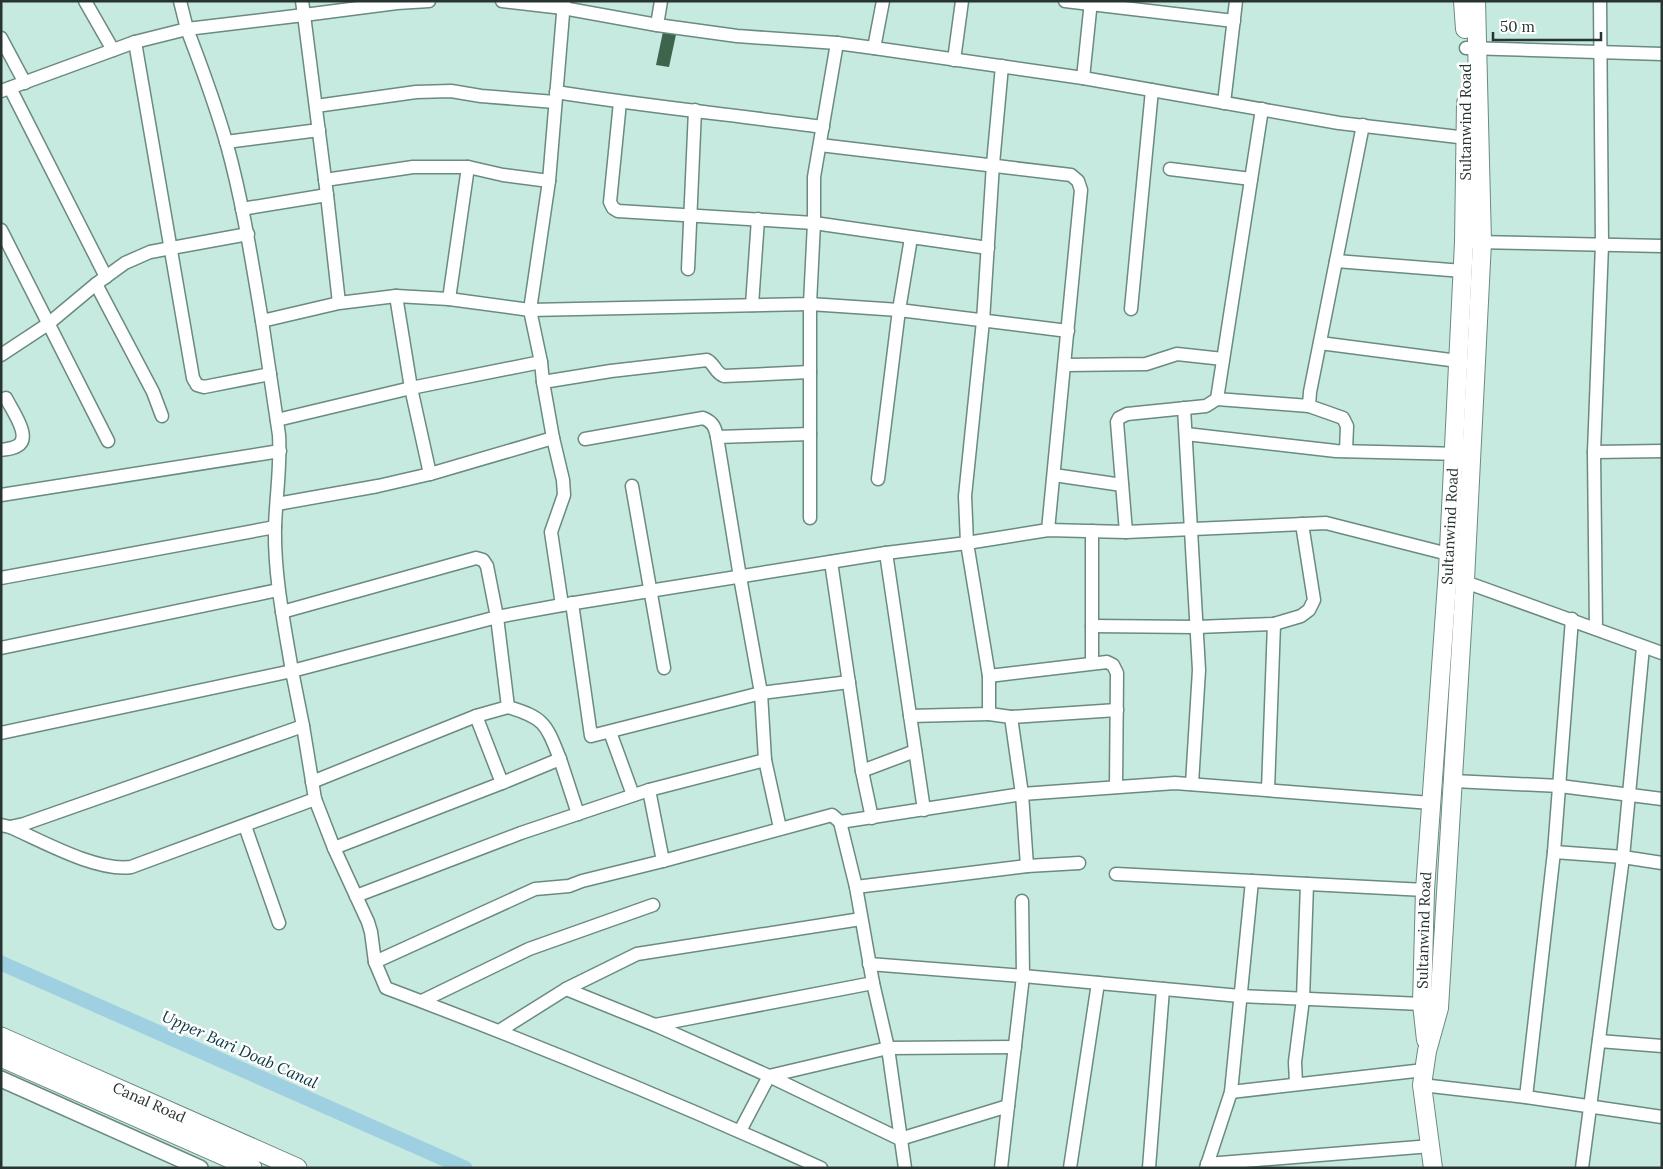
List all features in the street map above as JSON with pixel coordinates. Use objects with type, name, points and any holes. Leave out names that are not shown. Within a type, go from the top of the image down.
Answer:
[{"type":"main road","name":"Sultanwind Road","points":[[1427,1051],[1422,1004],[1426,890],[1447,576],[1464,242],[1466,138],[1472,49],[1463,1]]},
{"type":"main road","points":[[1434,1168],[1423,1078],[1427,1051],[1438,1008],[1465,580],[1482,242],[1472,49],[1476,1]]},
{"type":"main road","name":"Canal Road","points":[[1,1037],[297,1168]]},
{"type":"main road","name":"Canal Road","points":[[1,1057],[252,1168]]},
{"type":"street","points":[[85,1],[112,50]]},
{"type":"street","points":[[180,1],[187,29],[212,96],[226,142],[248,234],[277,420],[280,451],[275,527],[278,590],[315,799],[334,848],[371,932],[375,962],[386,988],[499,1031],[740,1131],[821,1168]]},
{"type":"street","points":[[302,1],[339,303]]},
{"type":"street","points":[[162,416],[101,280],[5,90],[135,42],[187,29],[397,3],[429,1]]},
{"type":"street","points":[[502,1],[564,5],[656,25],[737,36],[837,43],[1002,66],[1083,78],[1339,123],[1466,138]]},
{"type":"street","points":[[656,25],[661,1]]},
{"type":"street","points":[[874,48],[883,1]]},
{"type":"street","points":[[954,60],[962,1]]},
{"type":"street","points":[[1064,1],[1234,21]]},
{"type":"street","points":[[1224,102],[1236,1]]},
{"type":"street","points":[[1596,629],[1594,452],[1602,245],[1600,1]]},
{"type":"street","points":[[1083,78],[1091,3]]},
{"type":"street","points":[[564,5],[549,182],[530,310],[541,362],[553,438],[563,480],[564,494],[551,532],[567,604],[591,736],[761,693],[849,682]]},
{"type":"street","points":[[1,38],[25,82]]},
{"type":"street","points":[[135,42],[193,378],[197,384],[204,387],[270,374]]},
{"type":"street","points":[[810,518],[810,304],[814,177],[837,43]]},
{"type":"street","points":[[1472,49],[1662,54]]},
{"type":"street","points":[[989,714],[989,676],[967,543],[965,496],[983,321],[993,164],[1002,66]]},
{"type":"street","points":[[1131,309],[1152,90]]},
{"type":"street","points":[[316,106],[416,92],[451,91],[481,96],[555,97],[620,102],[822,127]]},
{"type":"street","points":[[620,102],[610,202],[613,208],[618,211],[814,223],[988,248]]},
{"type":"street","points":[[1217,399],[1262,109]]},
{"type":"street","points":[[688,270],[696,110]]},
{"type":"street","points":[[1309,406],[1363,125]]},
{"type":"street","points":[[226,142],[319,130]]},
{"type":"street","points":[[820,145],[993,164],[1071,175],[1078,181],[1081,190],[1048,530]]},
{"type":"street","points":[[325,180],[414,167],[468,167],[549,182]]},
{"type":"street","points":[[449,299],[468,167]]},
{"type":"street","points":[[1170,168],[1251,179]]},
{"type":"street","points":[[242,209],[327,196]]},
{"type":"street","points":[[752,305],[758,219]]},
{"type":"street","points":[[1,230],[108,441]]},
{"type":"street","points":[[1,354],[48,324],[101,280],[125,263],[150,252],[248,234]]},
{"type":"street","points":[[878,479],[899,310],[911,238]]},
{"type":"street","points":[[1464,242],[1662,246]]},
{"type":"street","points":[[1336,261],[1462,271]]},
{"type":"street","points":[[262,321],[339,303],[396,296],[449,299],[530,310],[810,304],[899,310],[1068,331]]},
{"type":"street","points":[[396,296],[411,388],[430,474]]},
{"type":"street","points":[[1320,344],[1458,361]]},
{"type":"street","points":[[1065,365],[1146,364],[1177,354],[1223,359]]},
{"type":"street","points":[[543,382],[611,371],[706,360],[711,362],[719,374],[724,376],[810,372]]},
{"type":"street","points":[[277,420],[411,388],[541,362]]},
{"type":"street","points":[[1,450],[17,446],[22,441],[24,432],[3,396]]},
{"type":"street","points":[[1126,532],[1116,422],[1127,414],[1206,406],[1217,399],[1309,406],[1343,418],[1347,426],[1346,451]]},
{"type":"street","points":[[1184,408],[1199,670],[1192,784]]},
{"type":"street","points":[[585,439],[703,418],[710,421],[715,428],[761,693],[765,760],[780,828]]},
{"type":"street","points":[[717,437],[810,434]]},
{"type":"street","points":[[1186,434],[1346,451],[1471,454]]},
{"type":"street","points":[[277,504],[378,486],[430,474],[553,438]]},
{"type":"street","points":[[1,495],[280,451]]},
{"type":"street","points":[[1594,452],[1662,451]]},
{"type":"street","points":[[1054,475],[1122,486]]},
{"type":"street","points":[[632,486],[664,668]]},
{"type":"street","points":[[1,733],[292,671],[497,617],[651,590],[1048,530],[1126,532],[1326,523],[1466,558]]},
{"type":"street","points":[[1092,626],[1197,627],[1274,624],[1301,616],[1309,610],[1314,600],[1302,524]]},
{"type":"street","points":[[1,578],[275,527]]},
{"type":"street","points":[[1092,531],[1092,663]]},
{"type":"street","points":[[886,553],[924,810]]},
{"type":"street","points":[[282,612],[476,558],[483,560],[487,566],[497,617],[508,707]]},
{"type":"street","points":[[831,562],[862,771],[872,818]]},
{"type":"street","points":[[1447,576],[1465,580],[1662,653]]},
{"type":"street","points":[[1,648],[278,590]]},
{"type":"street","points":[[1526,1097],[1554,852],[1572,619]]},
{"type":"street","points":[[1268,790],[1274,624]]},
{"type":"street","points":[[1582,1168],[1623,857],[1643,647]]},
{"type":"street","points":[[989,676],[1092,663],[1107,662],[1114,665],[1116,669],[1117,710],[1116,787]]},
{"type":"street","points":[[312,782],[476,716],[508,707],[542,721],[549,732],[560,759],[578,814]]},
{"type":"street","points":[[910,716],[989,714],[1011,717],[1117,710]]},
{"type":"street","points":[[476,716],[502,783]]},
{"type":"street","points":[[1011,717],[1022,794],[1026,866]]},
{"type":"street","points":[[6,826],[303,726]]},
{"type":"street","points":[[610,732],[633,795]]},
{"type":"street","points":[[862,771],[915,751]]},
{"type":"street","points":[[334,848],[560,759]]},
{"type":"street","points":[[356,896],[522,833],[633,795],[765,760]]},
{"type":"street","points":[[1453,781],[1560,786],[1662,799]]},
{"type":"street","points":[[840,822],[1022,794],[1174,783],[1431,803]]},
{"type":"street","points":[[649,790],[663,861]]},
{"type":"street","points":[[6,826],[91,862],[120,868],[130,867],[315,799]]},
{"type":"street","points":[[375,962],[535,889],[569,886],[832,815],[840,822],[856,888],[873,983],[888,1048],[905,1168]]},
{"type":"street","points":[[245,826],[279,923]]},
{"type":"street","points":[[1554,852],[1623,857],[1662,863]]},
{"type":"street","points":[[856,888],[1026,866],[1079,863]]},
{"type":"street","points":[[1116,874],[1426,890]]},
{"type":"street","points":[[1252,882],[1231,1092],[1206,1166],[1302,1162],[1431,1146]]},
{"type":"street","points":[[1296,1084],[1295,1062],[1303,999],[1307,884]]},
{"type":"street","points":[[1000,1168],[1023,976],[1022,902]]},
{"type":"street","points":[[422,1001],[529,949],[653,905]]},
{"type":"street","points":[[499,1031],[566,989],[637,954],[861,919]]},
{"type":"street","points":[[870,964],[1240,996],[1422,1004]]},
{"type":"street","points":[[656,1025],[873,983]]},
{"type":"street","points":[[1070,1168],[1098,983]]},
{"type":"street","points":[[566,989],[656,1025],[769,1076],[900,1139],[1008,1106]]},
{"type":"street","points":[[1149,1168],[1163,989]]},
{"type":"street","points":[[1599,1041],[1662,1046]]},
{"type":"street","points":[[740,1131],[769,1076],[888,1048],[1015,1047]]},
{"type":"street","points":[[1231,1092],[1296,1084],[1423,1078],[1526,1097],[1662,1118]]},
{"type":"street","points":[[1,1079],[200,1168]]},
{"type":"building","points":[[664,27],[677,30],[669,67],[656,65]]},
{"type":"waterway","name":"Upper Bari Doab Canal","points":[[1,963],[465,1168]]}]
